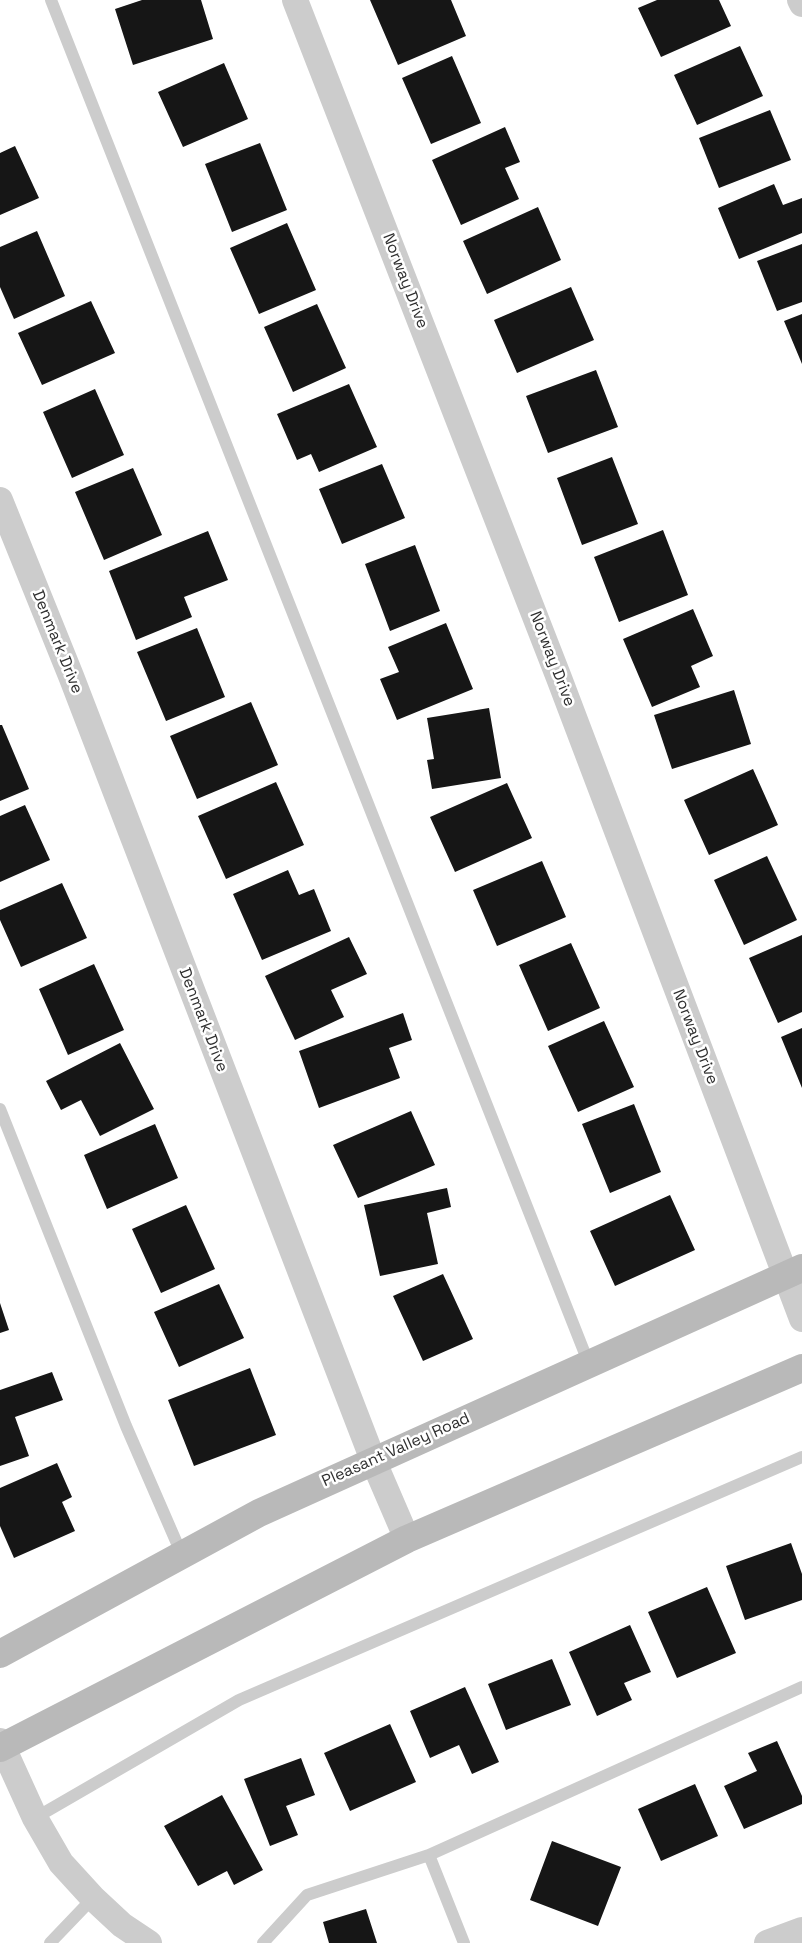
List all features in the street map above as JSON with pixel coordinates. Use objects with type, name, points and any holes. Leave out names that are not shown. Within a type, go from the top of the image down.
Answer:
[{"type":"main road","name":"Pleasant Valley Road","points":[[0,1654],[259,1513],[373,1460],[794,1272]]},
{"type":"main road","points":[[1,1746],[407,1539],[802,1368]]},
{"type":"street","name":"Norway Drive","points":[[295,0],[559,678],[794,1272],[802,1319]]},
{"type":"street","points":[[800,0],[802,4]]},
{"type":"street","name":"Denmark Drive","points":[[0,500],[74,685],[373,1460],[407,1539]]},
{"type":"street","points":[[1,1746],[34,1818],[61,1863],[93,1898],[122,1925],[149,1943]]},
{"type":"street","points":[[767,1943],[802,1930]]},
{"type":"lane","points":[[51,0],[589,1364]]},
{"type":"lane","points":[[0,1109],[126,1426],[182,1555]]},
{"type":"lane","points":[[34,1818],[239,1700],[802,1457]]},
{"type":"lane","points":[[263,1943],[306,1895],[429,1855],[802,1687]]},
{"type":"lane","points":[[429,1855],[464,1943]]},
{"type":"lane","points":[[50,1943],[93,1898]]},
{"type":"building","points":[[142,0],[201,0],[213,39],[133,65],[115,9]]},
{"type":"building","points":[[370,0],[451,0],[466,36],[398,65]]},
{"type":"building","points":[[657,0],[719,0],[731,26],[661,57],[638,8]]},
{"type":"building","points":[[740,46],[763,96],[697,125],[674,75]]},
{"type":"building","points":[[452,56],[481,123],[431,144],[402,78]]},
{"type":"building","points":[[224,63],[248,119],[183,147],[158,92]]},
{"type":"building","points":[[770,110],[791,160],[719,188],[699,138]]},
{"type":"building","points":[[505,127],[520,162],[505,168],[519,199],[461,225],[432,160]]},
{"type":"building","points":[[260,143],[287,210],[232,232],[205,164]]},
{"type":"building","points":[[15,146],[39,198],[0,215],[0,153]]},
{"type":"building","points":[[774,184],[783,205],[802,198],[802,233],[739,259],[718,208]]},
{"type":"building","points":[[538,207],[561,260],[487,294],[463,241]]},
{"type":"building","points":[[287,223],[316,290],[259,314],[230,248]]},
{"type":"building","points":[[37,231],[65,296],[14,319],[0,287],[0,247]]},
{"type":"building","points":[[802,244],[802,302],[777,311],[757,261]]},
{"type":"building","points":[[571,287],[594,340],[517,373],[494,320]]},
{"type":"building","points":[[91,301],[115,353],[42,385],[18,333]]},
{"type":"building","points":[[317,304],[346,368],[293,392],[264,327]]},
{"type":"building","points":[[802,314],[802,364],[784,321]]},
{"type":"building","points":[[596,370],[618,427],[548,453],[526,396]]},
{"type":"building","points":[[349,384],[377,447],[319,472],[311,454],[297,460],[277,414]]},
{"type":"building","points":[[95,389],[124,455],[72,478],[43,412]]},
{"type":"building","points":[[612,457],[638,524],[582,545],[557,478]]},
{"type":"building","points":[[382,464],[405,518],[342,544],[319,489]]},
{"type":"building","points":[[133,468],[162,535],[104,560],[75,492]]},
{"type":"building","points":[[663,530],[688,595],[619,622],[594,557]]},
{"type":"building","points":[[208,531],[228,580],[184,597],[192,617],[136,640],[109,571]]},
{"type":"building","points":[[415,545],[440,611],[390,631],[365,564]]},
{"type":"building","points":[[693,609],[713,656],[691,666],[700,687],[652,707],[623,639]]},
{"type":"building","points":[[446,623],[473,689],[397,720],[380,679],[399,672],[388,647]]},
{"type":"building","points":[[197,628],[225,697],[166,721],[137,652]]},
{"type":"building","points":[[734,690],[751,744],[672,769],[654,715]]},
{"type":"building","points":[[251,702],[278,765],[197,799],[170,736]]},
{"type":"building","points":[[489,708],[501,778],[432,789],[427,760],[434,759],[427,718]]},
{"type":"building","points":[[0,725],[2,725],[29,789],[0,801]]},
{"type":"building","points":[[753,769],[778,825],[709,855],[684,800]]},
{"type":"building","points":[[276,782],[304,845],[226,879],[198,816]]},
{"type":"building","points":[[507,783],[532,838],[455,872],[430,817]]},
{"type":"building","points":[[25,805],[50,860],[0,882],[0,816]]},
{"type":"building","points":[[767,856],[797,920],[744,945],[714,880]]},
{"type":"building","points":[[542,861],[566,917],[497,946],[473,890]]},
{"type":"building","points":[[288,870],[299,895],[314,889],[331,931],[262,960],[233,894]]},
{"type":"building","points":[[62,883],[87,938],[21,967],[0,920],[0,910]]},
{"type":"building","points":[[802,935],[802,1012],[778,1023],[749,958]]},
{"type":"building","points":[[349,937],[367,974],[331,990],[344,1017],[295,1040],[265,976]]},
{"type":"building","points":[[571,943],[600,1008],[548,1031],[519,965]]},
{"type":"building","points":[[94,964],[124,1030],[68,1055],[39,989]]},
{"type":"building","points":[[403,1013],[412,1040],[389,1048],[400,1078],[319,1108],[299,1051]]},
{"type":"building","points":[[604,1021],[634,1087],[578,1112],[548,1046]]},
{"type":"building","points":[[802,1028],[802,1088],[781,1037]]},
{"type":"building","points":[[120,1043],[154,1109],[100,1136],[81,1100],[61,1110],[46,1081]]},
{"type":"building","points":[[634,1104],[661,1172],[610,1193],[582,1124]]},
{"type":"building","points":[[411,1111],[435,1165],[358,1198],[333,1145]]},
{"type":"building","points":[[155,1124],[178,1178],[107,1209],[84,1155]]},
{"type":"building","points":[[447,1188],[451,1207],[427,1213],[438,1264],[380,1276],[364,1205]]},
{"type":"building","points":[[670,1195],[695,1250],[615,1286],[590,1231]]},
{"type":"building","points":[[186,1205],[215,1269],[161,1293],[132,1229]]},
{"type":"building","points":[[443,1274],[473,1339],[423,1361],[393,1296]]},
{"type":"building","points":[[219,1284],[244,1338],[179,1367],[154,1312]]},
{"type":"building","points":[[0,1303],[9,1330],[0,1333]]},
{"type":"building","points":[[250,1368],[276,1435],[194,1466],[168,1400]]},
{"type":"building","points":[[52,1372],[63,1400],[15,1417],[29,1456],[0,1466],[0,1390]]},
{"type":"building","points":[[57,1463],[72,1497],[62,1502],[75,1531],[14,1558],[0,1526],[0,1488]]},
{"type":"building","points":[[791,1543],[802,1574],[802,1600],[745,1620],[726,1566]]},
{"type":"building","points":[[707,1587],[736,1653],[677,1678],[648,1612]]},
{"type":"building","points":[[630,1625],[651,1672],[624,1683],[632,1700],[597,1716],[569,1652]]},
{"type":"building","points":[[552,1659],[571,1705],[506,1730],[488,1684]]},
{"type":"building","points":[[465,1687],[499,1762],[472,1774],[459,1745],[430,1758],[410,1711]]},
{"type":"building","points":[[390,1724],[416,1782],[350,1811],[324,1753]]},
{"type":"building","points":[[777,1741],[802,1796],[802,1804],[744,1829],[724,1786],[757,1771],[748,1753]]},
{"type":"building","points":[[301,1758],[315,1795],[286,1806],[298,1835],[270,1846],[244,1779]]},
{"type":"building","points":[[695,1784],[718,1836],[661,1861],[638,1809]]},
{"type":"building","points":[[222,1795],[263,1870],[234,1885],[227,1871],[198,1886],[164,1826]]},
{"type":"building","points":[[552,1841],[621,1867],[598,1926],[530,1900]]},
{"type":"building","points":[[366,1909],[377,1943],[329,1943],[323,1922]]}]
